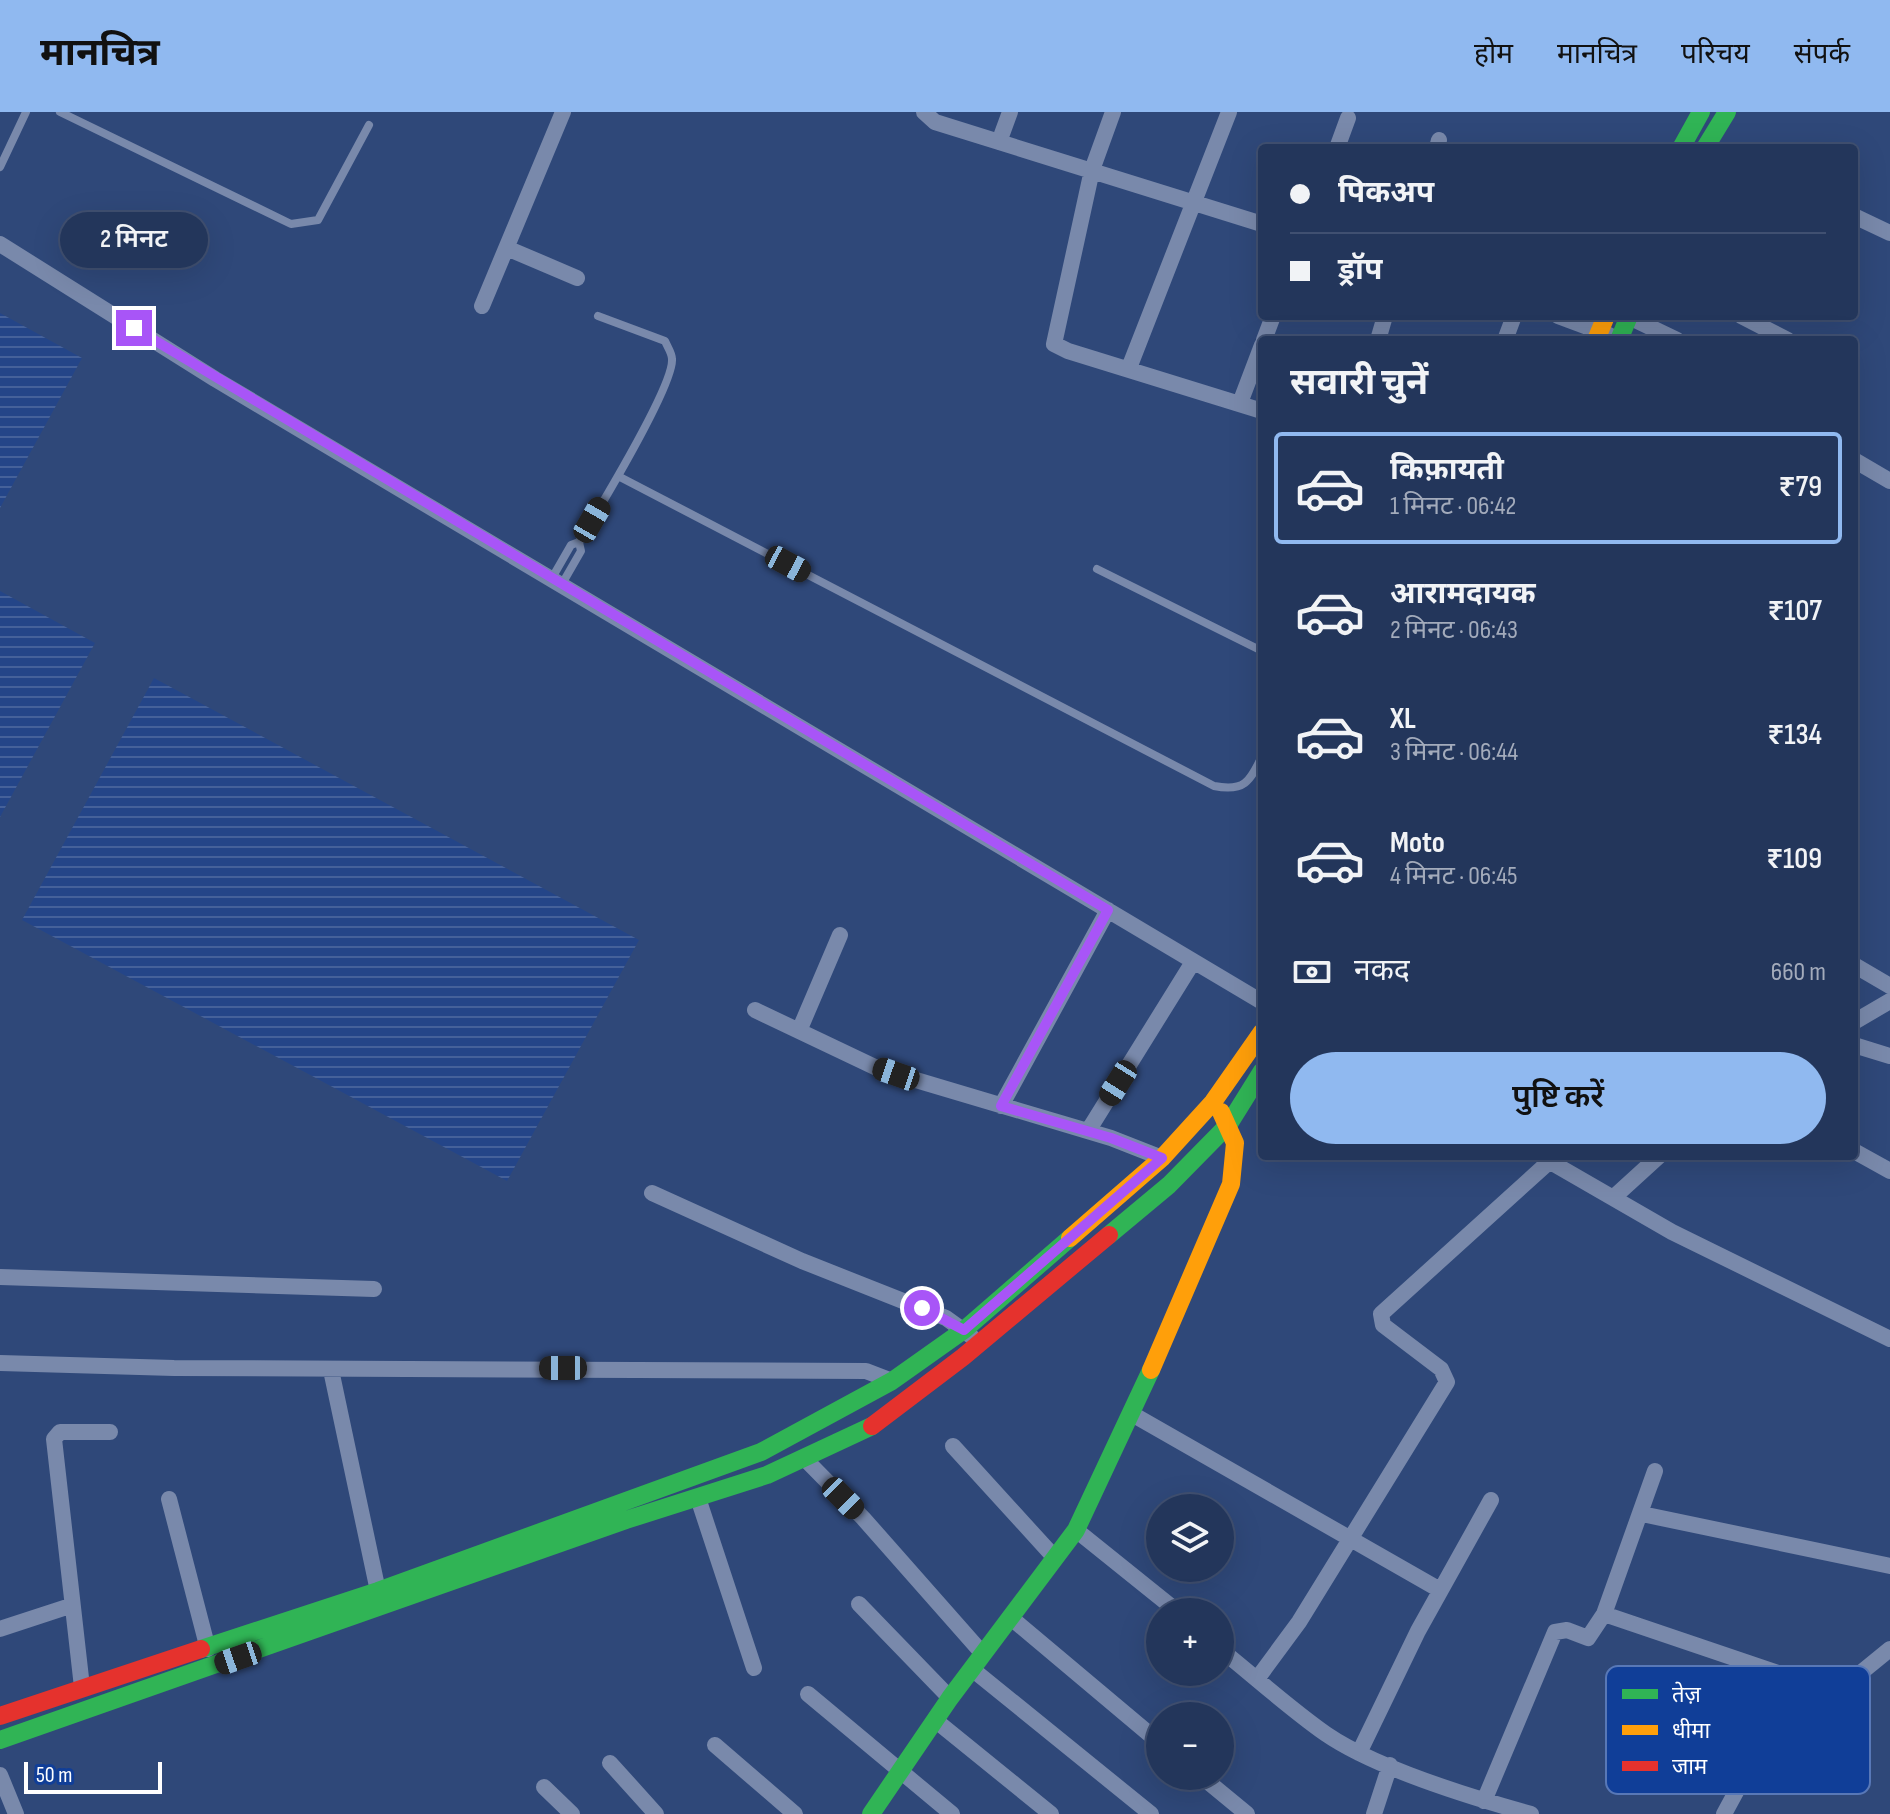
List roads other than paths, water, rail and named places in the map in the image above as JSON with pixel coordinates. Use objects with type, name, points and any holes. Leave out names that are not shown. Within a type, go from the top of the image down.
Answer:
[{"type":"main road","points":[[1683,142],[1701,112]]},
{"type":"main road","points":[[1708,144],[1727,112]]},
{"type":"main road","points":[[0,1740],[475,1566],[761,1452],[892,1381],[964,1330],[1162,1158],[1213,1102],[1258,1038]]},
{"type":"main road","points":[[0,1716],[378,1591],[475,1566],[698,1498],[804,1458],[876,1424],[979,1344],[1169,1185],[1229,1124],[1258,1077]]},
{"type":"main road","points":[[871,1814],[950,1698],[1076,1530],[1132,1414],[1237,1166],[1237,1147],[1229,1124],[1213,1102]]},
{"type":"street","points":[[482,306],[509,249],[563,112]]},
{"type":"street","points":[[924,112],[935,122],[1258,223]]},
{"type":"street","points":[[999,142],[1010,112]]},
{"type":"street","points":[[1113,112],[1092,170],[1054,344],[1258,410]]},
{"type":"street","points":[[1129,368],[1229,112]]},
{"type":"street","points":[[1338,144],[1348,118]]},
{"type":"street","points":[[1858,218],[1890,233]]},
{"type":"street","points":[[0,244],[215,379],[1258,1000]]},
{"type":"street","points":[[509,249],[577,278]]},
{"type":"street","points":[[1571,320],[1600,329]]},
{"type":"street","points":[[1636,320],[1669,336]]},
{"type":"street","points":[[1749,320],[1780,336]]},
{"type":"street","points":[[1240,403],[1258,356]]},
{"type":"street","points":[[1858,462],[1890,481]]},
{"type":"street","points":[[1001,1106],[1108,910]]},
{"type":"street","points":[[799,1031],[840,935]]},
{"type":"street","points":[[1088,1131],[1193,962]]},
{"type":"street","points":[[1858,967],[1890,986]]},
{"type":"street","points":[[1858,1020],[1890,1001]]},
{"type":"street","points":[[755,1010],[879,1069],[1088,1131],[1162,1158]]},
{"type":"street","points":[[1858,1046],[1890,1056]]},
{"type":"street","points":[[1858,1153],[1890,1171]]},
{"type":"street","points":[[1257,1679],[1299,1622],[1447,1382],[1441,1369],[1383,1325],[1381,1314],[1543,1160]]},
{"type":"street","points":[[1549,1160],[1745,1270],[1890,1339]]},
{"type":"street","points":[[1614,1197],[1655,1160]]},
{"type":"street","points":[[652,1193],[802,1261],[946,1318],[979,1344]]},
{"type":"street","points":[[0,1277],[374,1289]]},
{"type":"street","points":[[0,1363],[331,1370],[592,1368],[866,1371],[892,1381]]},
{"type":"street","points":[[331,1370],[378,1591]]},
{"type":"street","points":[[1132,1414],[1440,1590]]},
{"type":"street","points":[[82,1687],[70,1606],[54,1439],[60,1432],[110,1432]]},
{"type":"street","points":[[953,1446],[1055,1558]]},
{"type":"street","points":[[804,1458],[863,1518],[978,1661],[1151,1814]]},
{"type":"street","points":[[1484,1801],[1555,1632],[1562,1629],[1588,1638],[1604,1614],[1655,1471]]},
{"type":"street","points":[[698,1498],[754,1668]]},
{"type":"street","points":[[169,1499],[208,1649]]},
{"type":"street","points":[[1359,1753],[1440,1590],[1491,1500]]},
{"type":"street","points":[[1642,1514],[1890,1566]]},
{"type":"street","points":[[1076,1530],[1161,1598]]},
{"type":"street","points":[[859,1604],[950,1698]]},
{"type":"street","points":[[0,1629],[70,1606]]},
{"type":"street","points":[[1604,1614],[1758,1666]]},
{"type":"street","points":[[1010,1617],[1146,1731]]},
{"type":"street","points":[[1870,1666],[1890,1649]]},
{"type":"street","points":[[1234,1660],[1326,1734],[1359,1753],[1484,1801],[1531,1814]]},
{"type":"street","points":[[808,1694],[952,1814]]},
{"type":"street","points":[[935,1720],[1051,1814]]},
{"type":"street","points":[[715,1745],[795,1814]]},
{"type":"street","points":[[610,1763],[656,1814]]},
{"type":"street","points":[[1374,1814],[1390,1765]]},
{"type":"street","points":[[0,1775],[16,1814]]},
{"type":"street","points":[[544,1787],[572,1814]]},
{"type":"street","points":[[1218,1790],[1247,1814]]},
{"type":"street","points":[[1724,1814],[1735,1794]]},
{"type":"lane","points":[[0,167],[26,112]]},
{"type":"lane","points":[[60,112],[291,224],[302,225],[318,220],[369,125]]},
{"type":"lane","points":[[557,581],[571,545],[579,542],[618,476],[669,378],[672,358],[665,341],[598,316]]},
{"type":"lane","points":[[618,476],[1214,786],[1243,787],[1250,782],[1258,765]]},
{"type":"lane","points":[[1097,569],[1258,649]]},
{"type":"water","points":[[0,313],[82,358],[0,508]]},
{"type":"water","points":[[0,591],[95,643],[0,817]]},
{"type":"water","points":[[154,678],[639,940],[507,1181],[22,920]]}]
